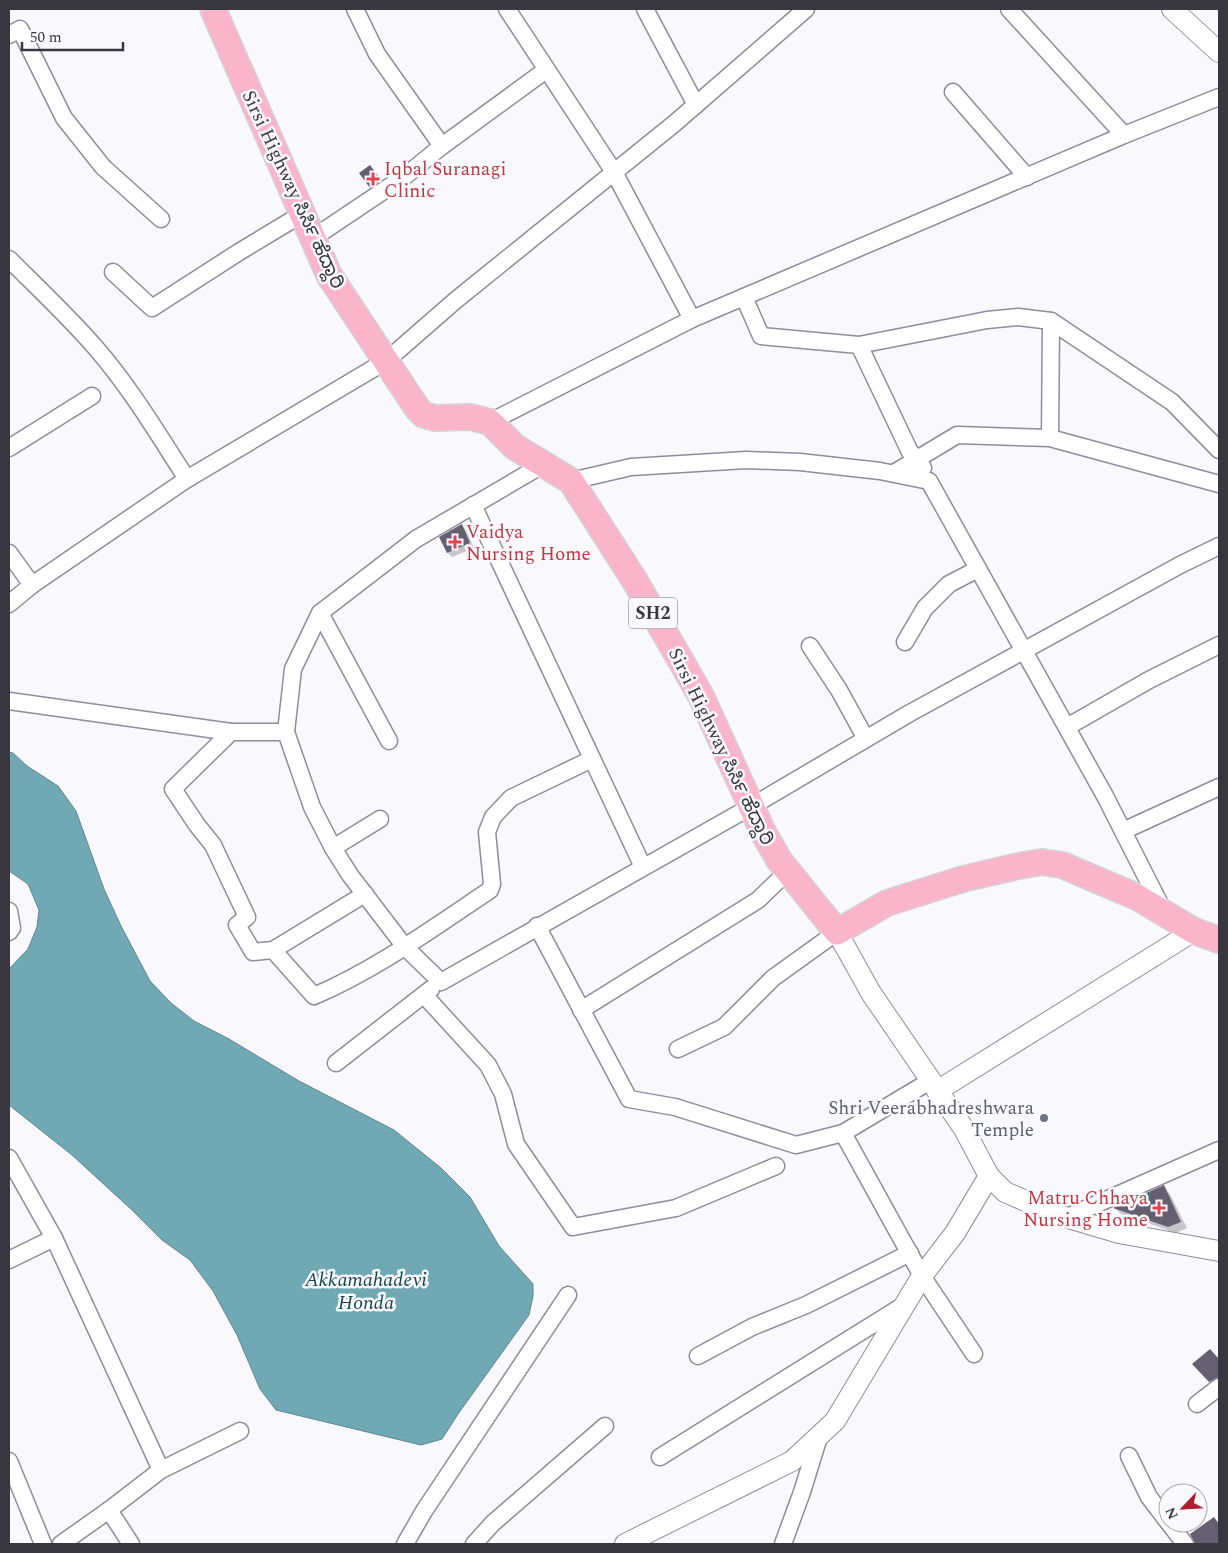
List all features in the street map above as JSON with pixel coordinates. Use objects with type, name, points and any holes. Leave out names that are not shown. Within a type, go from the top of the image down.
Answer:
[{"type":"main road","name":"Sirsi Highway ಸಿರ್ಸಿ ಹೆದ್ದಾರಿ","points":[[213,9],[329,275],[417,408],[424,415],[435,418],[470,416],[490,422],[515,447],[571,481],[635,581],[701,696],[767,839],[779,860],[837,932]]},
{"type":"main road","points":[[837,932],[887,903],[963,879],[1042,862],[1062,864],[1137,898],[1194,931],[1219,940]]},
{"type":"street","points":[[355,9],[377,54],[442,146]]},
{"type":"street","points":[[507,9],[614,172],[692,319]]},
{"type":"street","points":[[646,9],[696,105]]},
{"type":"street","points":[[9,604],[32,585],[187,479],[386,361],[456,300],[696,105],[806,9]]},
{"type":"street","points":[[1009,9],[1124,135]]},
{"type":"street","points":[[1172,9],[1219,52]]},
{"type":"street","points":[[9,35],[20,29],[64,118],[103,167],[161,219]]},
{"type":"street","points":[[313,238],[404,177],[442,146],[546,70]]},
{"type":"street","points":[[953,92],[1027,177]]},
{"type":"street","points":[[490,422],[692,319],[1124,135],[1219,97]]},
{"type":"street","points":[[113,272],[152,308],[302,214]]},
{"type":"street","points":[[9,259],[65,314],[121,378],[187,479]]},
{"type":"street","points":[[744,297],[761,336],[859,344],[987,320],[1018,317],[1051,321],[1172,402],[1219,450]]},
{"type":"street","points":[[1050,438],[1051,321]]},
{"type":"street","points":[[859,344],[910,452],[918,459],[1067,728],[1165,914]]},
{"type":"street","points":[[9,448],[92,396]]},
{"type":"street","points":[[894,474],[957,435],[1050,438],[1219,484]]},
{"type":"street","points":[[571,481],[631,467],[746,460],[800,462],[894,474],[929,481]]},
{"type":"street","points":[[441,982],[405,946],[350,875],[333,848],[312,806],[286,732],[293,669],[320,612],[416,539],[544,464]]},
{"type":"street","points":[[473,505],[643,867]]},
{"type":"street","points":[[336,1063],[441,982],[752,806],[910,713],[1180,565],[1219,546]]},
{"type":"street","points":[[9,553],[32,585]]},
{"type":"street","points":[[905,642],[925,608],[950,584],[978,569]]},
{"type":"street","points":[[320,612],[389,741]]},
{"type":"street","points":[[1067,728],[1149,680],[1219,645]]},
{"type":"street","points":[[810,646],[840,690],[866,739]]},
{"type":"street","points":[[9,701],[231,732],[286,732]]},
{"type":"street","points":[[231,732],[173,789],[197,826],[214,845],[247,917],[237,925],[253,952],[273,950],[365,894]]},
{"type":"street","points":[[273,950],[314,996],[338,986],[378,964],[490,890],[492,884],[487,832],[493,817],[511,798],[592,759]]},
{"type":"street","points":[[1123,832],[1219,787]]},
{"type":"street","points":[[333,848],[380,820]]},
{"type":"street","points":[[581,1010],[758,900],[788,871]]},
{"type":"street","points":[[9,910],[12,928],[9,932]]},
{"type":"street","points":[[537,926],[629,1100],[674,1107],[796,1145],[843,1133],[934,1086],[1194,931]]},
{"type":"street","points":[[678,1049],[724,1027],[774,978],[837,932],[871,993],[964,1129],[989,1176],[1005,1192],[1065,1218],[1119,1234],[1219,1251]]},
{"type":"street","points":[[424,995],[488,1065],[503,1094],[516,1144],[573,1227],[676,1208],[776,1166]]},
{"type":"street","points":[[843,1133],[922,1276],[974,1354]]},
{"type":"street","points":[[1065,1218],[1219,1150]]},
{"type":"street","points":[[9,1158],[54,1238],[161,1470]]},
{"type":"street","points":[[625,1544],[792,1462],[835,1421],[922,1276],[955,1233],[989,1176]]},
{"type":"street","points":[[9,1260],[54,1238]]},
{"type":"street","points":[[698,1356],[752,1327],[806,1305],[910,1253]]},
{"type":"street","points":[[405,1544],[424,1510],[568,1294]]},
{"type":"street","points":[[660,1457],[905,1305]]},
{"type":"street","points":[[1197,1404],[1219,1387]]},
{"type":"street","points":[[474,1544],[493,1523],[605,1426]]},
{"type":"street","points":[[61,1544],[161,1470],[240,1431]]},
{"type":"street","points":[[783,1544],[819,1437]]},
{"type":"street","points":[[1129,1456],[1149,1497],[1158,1508]]},
{"type":"street","points":[[9,1461],[43,1544]]},
{"type":"street","points":[[109,1510],[130,1544]]},
{"type":"street","points":[[1177,1533],[1185,1544]]},
{"type":"water","name":"Akkamahadevi Honda","points":[[9,752],[58,786],[76,811],[104,889],[121,926],[150,981],[171,1003],[194,1021],[229,1039],[299,1081],[394,1130],[441,1168],[470,1197],[499,1246],[533,1284],[533,1296],[529,1315],[442,1439],[421,1445],[276,1410],[260,1389],[237,1335],[213,1291],[190,1260],[162,1240],[72,1155],[9,1105],[9,969],[28,949],[37,927],[39,910],[28,884],[9,871]]},
{"type":"building","points":[[370,165],[381,180],[370,188],[359,173]]},
{"type":"building","points":[[462,524],[470,543],[447,553],[439,537]]},
{"type":"building","points":[[1164,1185],[1181,1222],[1168,1227],[1113,1208]]},
{"type":"building","points":[[1210,1349],[1219,1359],[1219,1377],[1209,1382],[1192,1364]]},
{"type":"building","points":[[1214,1517],[1219,1524],[1219,1544],[1195,1544],[1190,1534],[1208,1533],[1208,1521]]},
{"type":"place","name":"Iqbal Suranagi Clinic","points":[[373,179]]},
{"type":"place","name":"Vaidya Nursing Home","points":[[455,542]]},
{"type":"place","name":"Shri Veerabhadreshwara Temple","points":[[1044,1118]]},
{"type":"place","name":"Matru Chhaya Nursing Home","points":[[1159,1208]]}]
